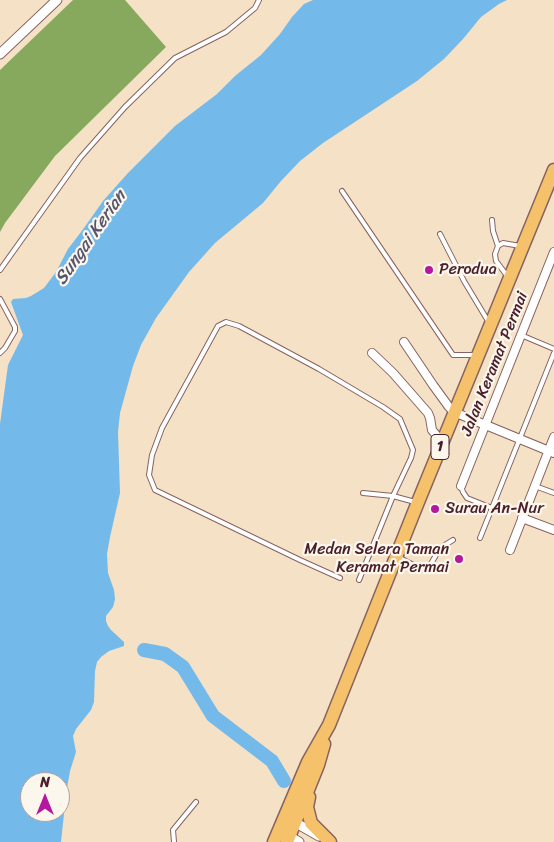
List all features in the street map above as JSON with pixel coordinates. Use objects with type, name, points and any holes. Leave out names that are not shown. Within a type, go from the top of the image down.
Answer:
[{"type":"highway","name":"1","points":[[290,819],[318,766],[329,725],[454,412],[554,170]]},
{"type":"highway","name":"1","points":[[286,839],[290,819],[308,762],[329,725]]},
{"type":"highway","points":[[318,766],[308,800],[308,816],[311,823],[330,842]]},
{"type":"street","points":[[0,54],[57,0]]},
{"type":"street","name":"Jalan Keramat Permai","points":[[462,486],[554,253]]},
{"type":"street","points":[[404,342],[433,386],[454,412],[551,452]]},
{"type":"street","points":[[372,353],[393,373],[428,413],[432,430],[442,442]]},
{"type":"street","points":[[510,550],[535,486],[551,452],[554,437]]},
{"type":"street","points":[[522,518],[554,530]]},
{"type":"street","points":[[290,819],[330,842]]},
{"type":"lane","points":[[0,270],[80,158],[124,107],[175,58],[226,32],[255,8],[260,0]]},
{"type":"lane","points":[[342,191],[453,355],[478,355]]},
{"type":"lane","points":[[492,220],[498,246],[495,254],[496,261],[509,279]]},
{"type":"lane","points":[[440,234],[490,326]]},
{"type":"lane","points":[[498,246],[503,243],[523,246]]},
{"type":"lane","points":[[0,299],[15,327],[15,331],[0,354]]},
{"type":"lane","points":[[340,578],[155,490],[149,475],[152,455],[162,428],[218,326],[226,322],[239,326],[319,369],[400,419],[413,450],[411,458],[393,496],[359,580]]},
{"type":"lane","points":[[521,335],[554,348]]},
{"type":"lane","points":[[480,538],[554,352]]},
{"type":"lane","points":[[462,486],[467,498],[492,508]]},
{"type":"lane","points":[[535,486],[554,493]]},
{"type":"lane","points":[[363,493],[393,496],[418,502]]},
{"type":"lane","points":[[396,556],[426,570],[440,548],[453,540]]},
{"type":"lane","points":[[174,842],[173,830],[196,802]]},
{"type":"green space","points":[[73,0],[125,0],[166,47],[55,156],[0,232],[0,70]]},
{"type":"water","name":"Sungai Kerian","points":[[313,0],[507,0],[481,17],[444,59],[417,81],[323,143],[300,161],[263,203],[215,243],[189,272],[156,318],[141,345],[133,366],[120,413],[118,432],[120,493],[107,554],[108,573],[115,599],[113,607],[106,616],[106,621],[111,630],[124,642],[124,646],[109,651],[97,662],[94,702],[91,710],[76,729],[73,736],[76,752],[70,772],[20,772],[20,822],[63,822],[61,842],[0,842],[0,424],[8,365],[23,335],[11,302],[13,299],[31,296],[44,288],[56,272],[68,249],[103,201],[128,173],[175,126],[217,94],[235,76],[261,55],[304,4]]},
{"type":"waterway","points":[[144,650],[165,654],[183,667],[213,716],[272,761],[284,781]]},
{"type":"place","name":"Perodua","points":[[429,270]]},
{"type":"place","name":"Surau An-Nur","points":[[435,509]]},
{"type":"place","name":"Medan Selera Taman Keramat Permai","points":[[459,559]]}]
